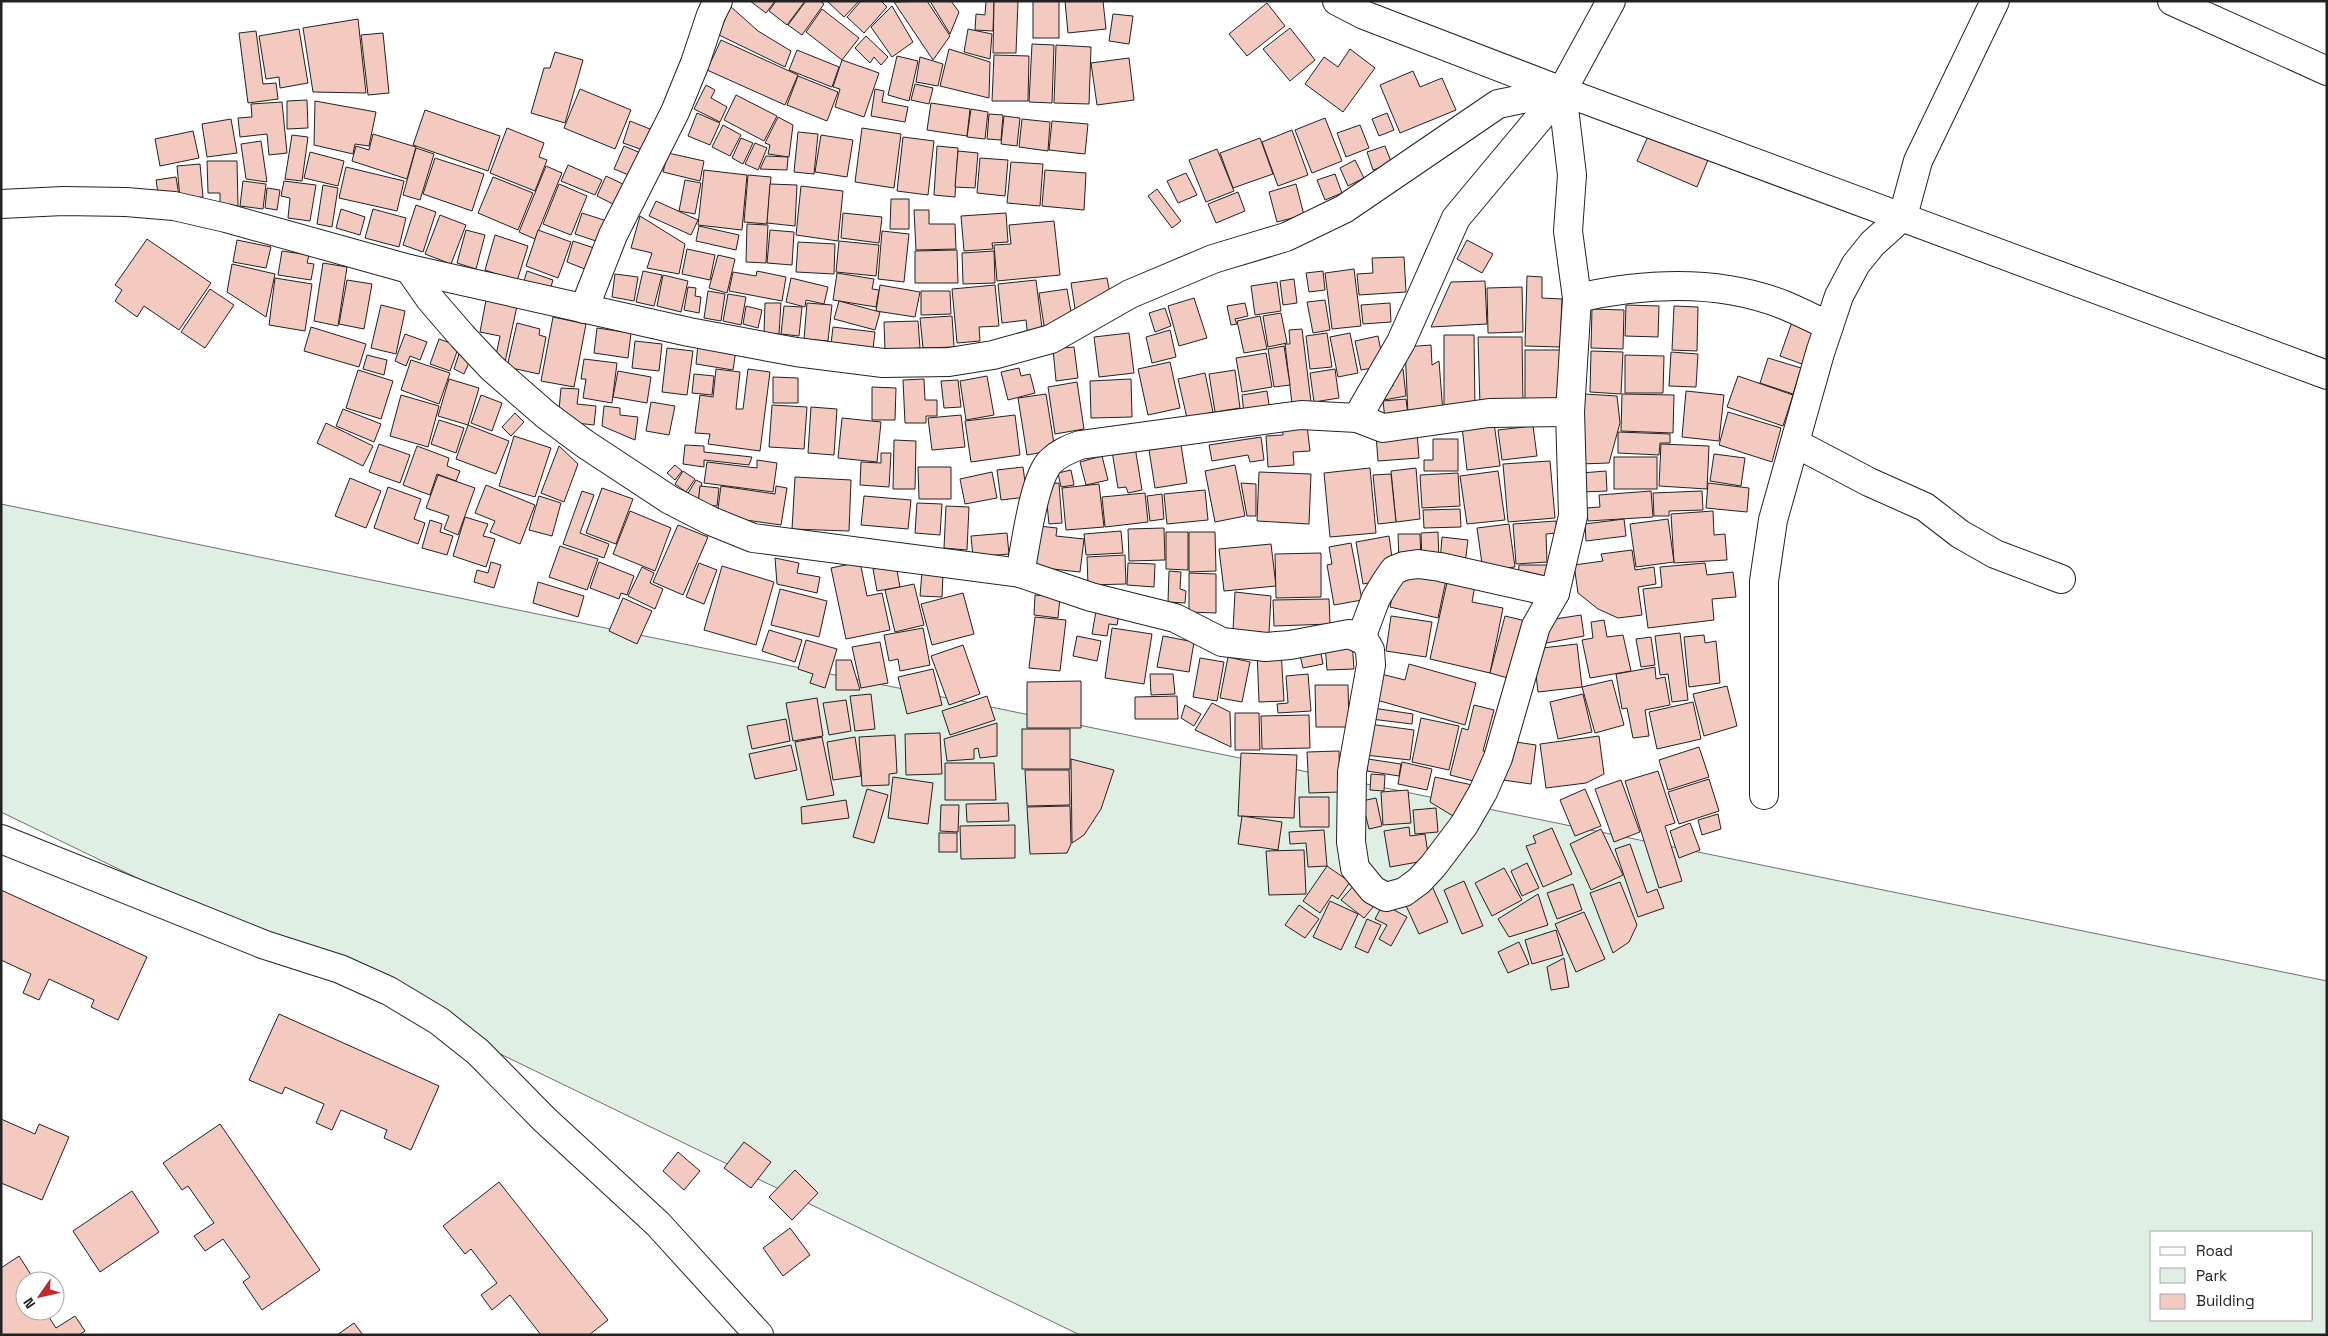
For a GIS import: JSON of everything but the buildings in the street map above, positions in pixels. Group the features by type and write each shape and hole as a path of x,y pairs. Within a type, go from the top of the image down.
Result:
{"street":[{"path":"584,309 613,235 675,112 718,1"},
{"path":"1337,1 1364,15 1562,91 2327,375"},
{"path":"1357,418 1402,342 1456,218 1562,91 1610,1"},
{"path":"1764,795 1764,581 1773,520 1829,326 1839,296 1856,264 1872,244 1903,216 1918,161 1995,1"},
{"path":"2172,1 2327,71"},
{"path":"1,204 63,201 126,202 174,206 244,223 409,269 584,309 796,352 883,363 950,362 993,355 1051,339 1130,294 1213,259 1286,237 1344,209 1498,104 1562,91"},
{"path":"409,269 430,298 492,368 546,415 585,444 670,500 711,521 753,538 1020,573 1091,597 1175,618 1222,642 1266,647 1290,645 1349,634 1361,638 1370,650 1371,665 1352,772 1350,842 1356,868 1372,890 1386,897 1404,892 1419,881 1433,866 1464,825 1483,792 1498,758 1536,626 1555,593 1574,516 1570,412 1577,298 1568,232 1572,175 1562,91"},
{"path":"1577,298 1615,289 1674,286 1736,291 1784,305 1829,326"},
{"path":"1020,573 1040,478 1050,462 1062,451 1080,445 1302,415 1357,418 1383,428 1489,414 1570,412"},
{"path":"1795,443 1869,482 1925,507 1960,534 1995,554 2061,579"},
{"path":"1361,638 1376,598 1394,570 1404,566 1418,564 1440,567 1555,593"},
{"path":"1,839 265,945 340,969 388,991 439,1021 478,1052 545,1120 658,1224 759,1335"}],"green space":[{"path":"1,504 2327,981 2327,1335 1080,1335 1,812"}]}
